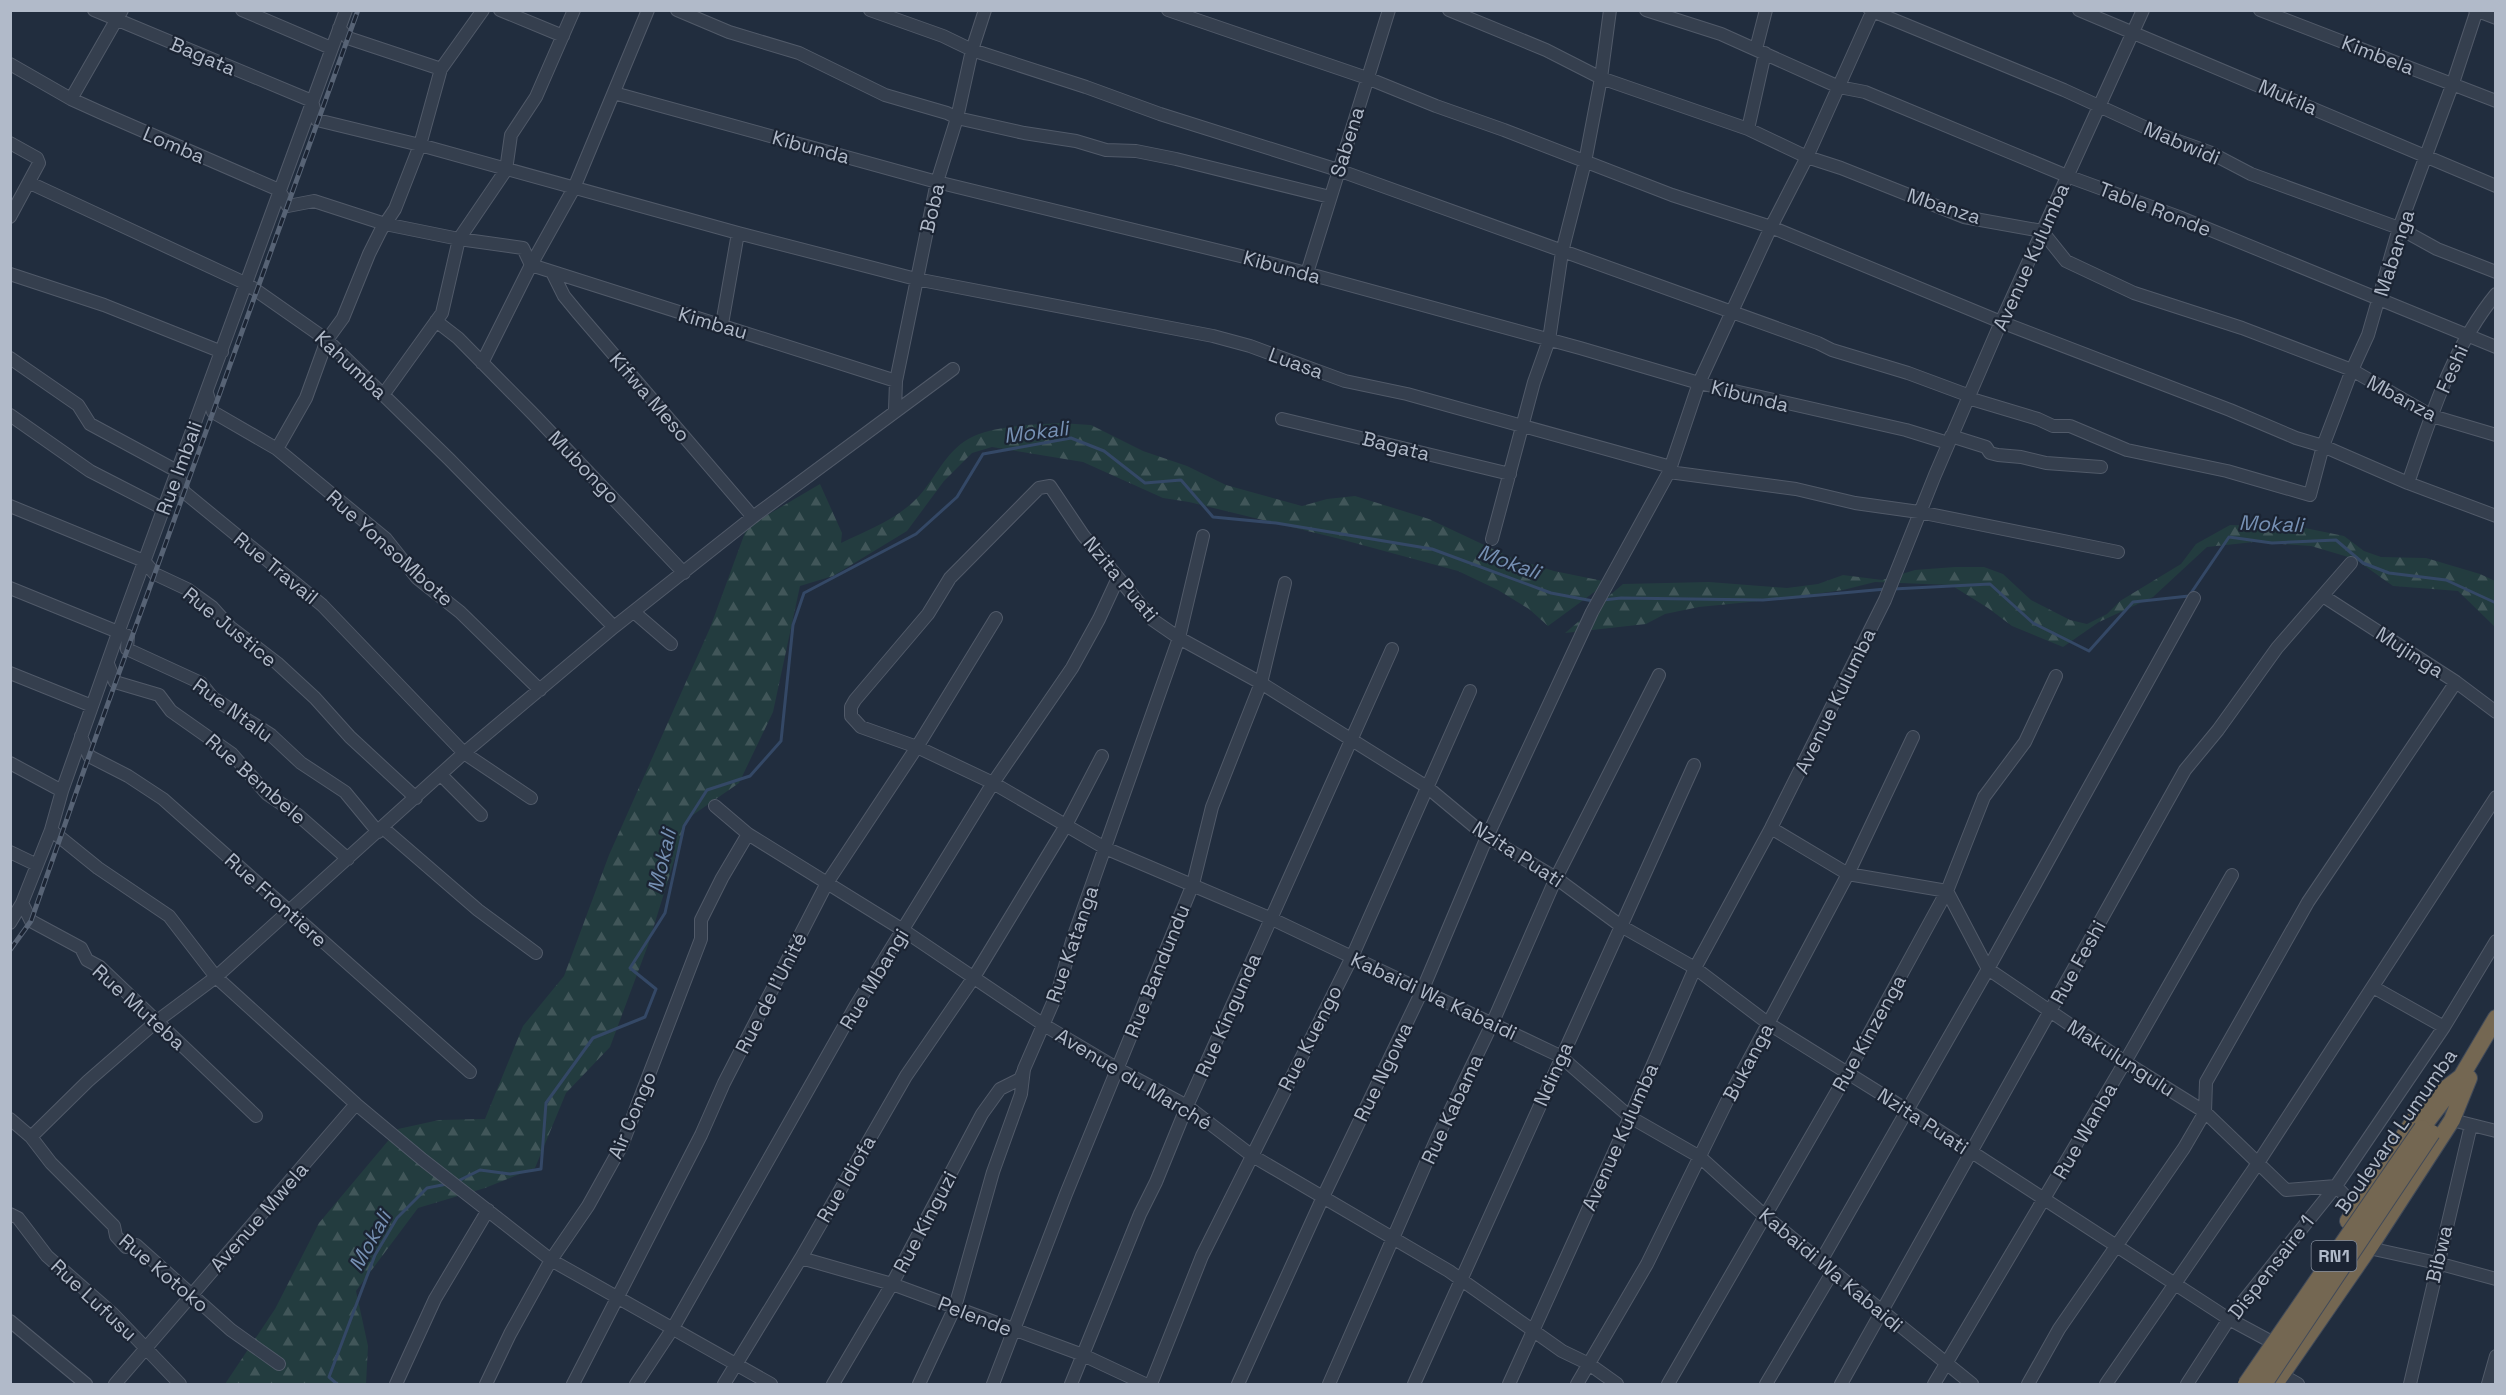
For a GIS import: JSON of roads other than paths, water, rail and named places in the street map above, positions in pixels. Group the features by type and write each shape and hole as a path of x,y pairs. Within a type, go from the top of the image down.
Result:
{"highway":[{"name":"Boulevard Lumumba","path":"2465,1078 2496,1018"},
{"name":"Boulevard Lumumba","path":"2246,1384 2465,1078 2496,1041"},
{"path":"2278,1380 2369,1248 2452,1120 2465,1078"},
{"path":"2238,1384 2424,1106 2465,1078"},
{"name":"Boulevard Lumumba","path":"2264,1384 2427,1131"}],"street":[{"name":"Bagata","path":"94,10 120,15 312,101"},
{"path":"242,10 332,48"},
{"name":"Rue Imbali","path":"10,923 22,903 51,830 62,791 118,633 346,10"},
{"path":"277,449 306,398 327,340 343,318 369,254 395,209 420,145 441,69 483,10"},
{"path":"500,10 563,36"},
{"path":"383,395 442,314 459,239 506,170 511,135 536,97 574,10"},
{"path":"482,363 531,265 574,188 648,10"},
{"path":"677,10 729,32 800,53 885,94 957,118 1024,134 1076,141 1106,150 1136,151 1166,157 1330,197"},
{"path":"870,10 943,36 972,50 1160,114 1338,170 1833,350 1908,373 1969,397"},
{"name":"Boba","path":"895,410 896,381 937,182 957,118 972,50 985,10"},
{"path":"1168,10 1367,78 1672,195 1771,227 2001,322 2230,410 2296,438 2323,446 2408,483 2496,516"},
{"name":"Sabena","path":"1307,273 1389,10"},
{"name":"Mbanza","path":"1449,10 1546,50 1601,78 1748,129 1807,157 1841,168 1964,217 2042,231 2066,261 2134,293 2242,328 2352,370 2432,416 2496,435"},
{"path":"1492,539 1534,382 1549,340 1562,252 1585,162 1601,78 1610,10"},
{"name":"Table Ronde","path":"1646,10 1721,34 1839,87 1865,92 2067,176 2179,217 2496,347"},
{"path":"1748,129 1766,10"},
{"name":"Mukila","path":"2079,10 2496,186"},
{"name":"Avenue Kulumba","path":"1509,1384 1630,1118 1695,968 1772,828 1885,600 1919,512 2001,322 2143,10"},
{"name":"Kimbela","path":"2260,10 2496,101"},
{"name":"Rue Ngowa","path":"1238,1384 1323,1197 1422,991 1487,837 1592,612 1670,470 1699,383 1771,227 1807,157 1872,11"},
{"name":"Mabwidi","path":"1872,11 2164,136 2209,152 2251,174 2399,228 2437,249 2496,272"},
{"path":"2476,11 2496,18"},
{"name":"Mabanga","path":"1969,397 2053,426 2070,426 2127,450 2227,471 2310,495 2323,446 2368,335 2399,228 2453,83 2476,11"},
{"path":"70,99 120,15"},
{"path":"339,28 348,38 441,69"},
{"name":"Lomba","path":"10,64 70,99 279,190 288,206 314,201 385,224"},
{"name":"Kibunda","path":"614,93 937,182 1112,223 1307,273 1699,383 1986,447 1990,453 1998,455 2021,457 2046,463 2101,467"},
{"name":"Luasa","path":"312,101 317,120 420,145 738,233 916,279 1213,336 1250,346 1346,381 1407,394 1670,470 1796,489 1854,503 1919,512 2118,552"},
{"path":"10,143 39,160 30,183 10,217"},
{"name":"Kahumba","path":"30,183 247,284 327,340 449,459 614,627"},
{"path":"385,224 459,239 523,248 531,265"},
{"path":"722,324 738,233"},
{"name":"Kimbau","path":"531,265 896,381"},
{"path":"10,274 104,305 222,352"},
{"name":"Kifwa Meso","path":"554,274 564,296 571,305 753,517"},
{"name":"Feshi","path":"2408,483 2449,371 2467,336 2496,294"},
{"name":"Mubongo","path":"436,321 458,338 684,573"},
{"path":"10,358 78,405 90,424 177,471"},
{"path":"31,1137 88,1081 157,1021 216,977 464,753 614,627 635,613 753,517 953,369"},
{"name":"Rue YonsoMbote","path":"207,393 213,412 277,449 386,539 417,578 460,612 540,690"},
{"path":"10,415 90,471 164,509"},
{"name":"Bagata","path":"1282,419 1510,474"},
{"name":"Rue Travail","path":"177,471 184,492 322,605 464,753 531,798"},
{"name":"Nzita Puati","path":"855,700 928,614 950,578 1039,488 1050,486 1083,535 1153,620 1179,638 1261,683 1427,788 1487,837 1556,878 1621,926 1695,968 1769,1024 1907,1110 2173,1284 2268,1340"},
{"name":"Rue Justice","path":"10,506 144,561 155,574 187,589 212,608 230,627 277,663 315,698 350,737 416,798"},
{"name":"Rue Katanga","path":"919,1384 955,1307 993,1172 1022,1094 1024,1069 1044,1025 1179,638 1203,536"},
{"name":"Rue Feshi","path":"1841,1384 2185,770 2218,730 2277,648 2351,563"},
{"name":"Rue Mbangi","path":"636,1384 673,1328 855,1007 993,783 1072,668 1119,578"},
{"name":"Rue Bandundu","path":"993,1384 1012,1330 1193,884 1212,807 1261,683 1285,583"},
{"name":"Rue Ntalu","path":"10,588 128,636 128,649 201,683 219,703 270,735 301,763 345,792 380,830"},
{"name":"Mujinga","path":"2323,596 2456,682 2496,712"},
{"path":"1821,1261 1988,969 2194,598"},
{"path":"635,613 670,644"},
{"name":"Rue de l'Unité","path":"573,1384 827,883 917,747 996,618"},
{"name":"Rue Kingunda","path":"1071,1384 1186,1106 1392,649"},
{"name":"Rue Bembele","path":"108,664 116,682 159,695 171,711 232,754 267,794 298,815 348,859"},
{"path":"10,673 92,706"},
{"name":"Rue Kabama","path":"1329,1384 1437,1138 1492,1024 1556,878 1659,675"},
{"name":"Rue Kinzenga","path":"1668,1384 1848,1074 1947,891 1984,797 2025,742 2056,676"},
{"path":"2028,1384 2059,1329 2115,1245 2163,1181 2205,1112 2206,1082 2302,911 2456,682"},
{"name":"Rue Kuengo","path":"1151,1384 1202,1256 1352,957 1470,691"},
{"name":"Kabaidi Wa Kabaidi","path":"855,700 851,707 851,716 861,728 917,747 993,783 1105,848 1272,919 1560,1056 1630,1118 1700,1157 1765,1216 1945,1365 1972,1384"},
{"name":"Rue Frontiere","path":"81,736 89,756 128,776 163,799 470,1072"},
{"name":"Bukanga","path":"1577,1384 1647,1264 1729,1097 1848,874 1913,737"},
{"name":"Rue Idiofa","path":"724,1384 801,1258 906,1076 974,977 1065,826 1102,756"},
{"path":"10,763 62,791"},
{"name":"Ndinga","path":"1414,1384 1560,1056 1694,765"},
{"path":"441,775 481,815"},
{"path":"2106,1384 2258,1163 2496,797"},
{"name":"Avenue du Marché","path":"715,806 748,834 903,930 1044,1025 1186,1106 1251,1155 1449,1271 1460,1281 1562,1351 1588,1364 1617,1384"},
{"path":"1772,828 1848,874 1947,891"},
{"path":"51,830 98,868 169,916 216,977 356,1104 551,1260 771,1384"},
{"path":"380,830 478,910 536,953"},
{"name":"Air Congo","path":"486,1384 510,1334 551,1260 588,1206 622,1145 701,939 701,920 748,834"},
{"path":"10,852 37,864"},
{"name":"Rue Wanba","path":"1934,1384 2125,1062 2232,875"},
{"name":"Makulungulu","path":"1947,891 1988,969 2125,1062 2205,1112 2286,1190 2336,1186"},
{"name":"Rue Muteba","path":"22,903 31,921 81,948 87,960 100,967 256,1116"},
{"name":"Dispensaire 1","path":"2187,1384 2229,1319 2336,1186 2444,1027 2496,941"},
{"path":"2373,987 2444,1027"},
{"name":"Rue Kinguzi","path":"833,1384 892,1284 982,1114 1000,1089 1020,1080 1024,1069"},
{"name":"Avenue Mwela","path":"115,1384 356,1104"},
{"name":"Rue Kotoko","path":"10,1119 31,1137 51,1163 114,1226 117,1236 126,1247 136,1245 231,1330 279,1364"},
{"path":"2452,1120 2496,1131"},
{"name":"Bibwa","path":"2410,1384 2471,1125"},
{"path":"2336,1186 2356,1209"},
{"path":"396,1384 435,1299 489,1210"},
{"name":"Rue Lufusu","path":"10,1214 18,1218 47,1256 84,1286 180,1384"},
{"path":"2369,1248 2496,1279"},
{"name":"Pelende","path":"801,1258 892,1284 955,1307 1083,1355 1145,1384"},
{"path":"1766,1384 1833,1271"},
{"path":"10,1320 86,1384"},
{"path":"2268,1340 2278,1380 2298,1384"},
{"path":"2488,1384 2496,1356"}],"waterway":[{"name":"Mokali","path":"456,1182 480,1170 510,1174 541,1169 546,1103 593,1038 645,1017 656,989 630,968 665,913 684,826 707,790 750,776 781,741 793,625 804,593 916,534 957,497 983,454 1071,438 1104,451 1145,483 1181,480 1213,517 1276,523 1432,549 1551,593 1593,601"},
{"name":"Mokali","path":"1893,589 1990,584 2033,623 2089,651 2133,602 2189,596 2229,537 2272,543 2336,540 2363,563 2389,573 2446,580 2496,603"},
{"name":"Mokali","path":"1603,600 1621,598 1763,600 1886,589"},
{"name":"Mokali","path":"337,1384 329,1377 375,1255 397,1218 427,1188 447,1184"}],"railway":[{"path":"10,950 31,921 358,10"}]}
